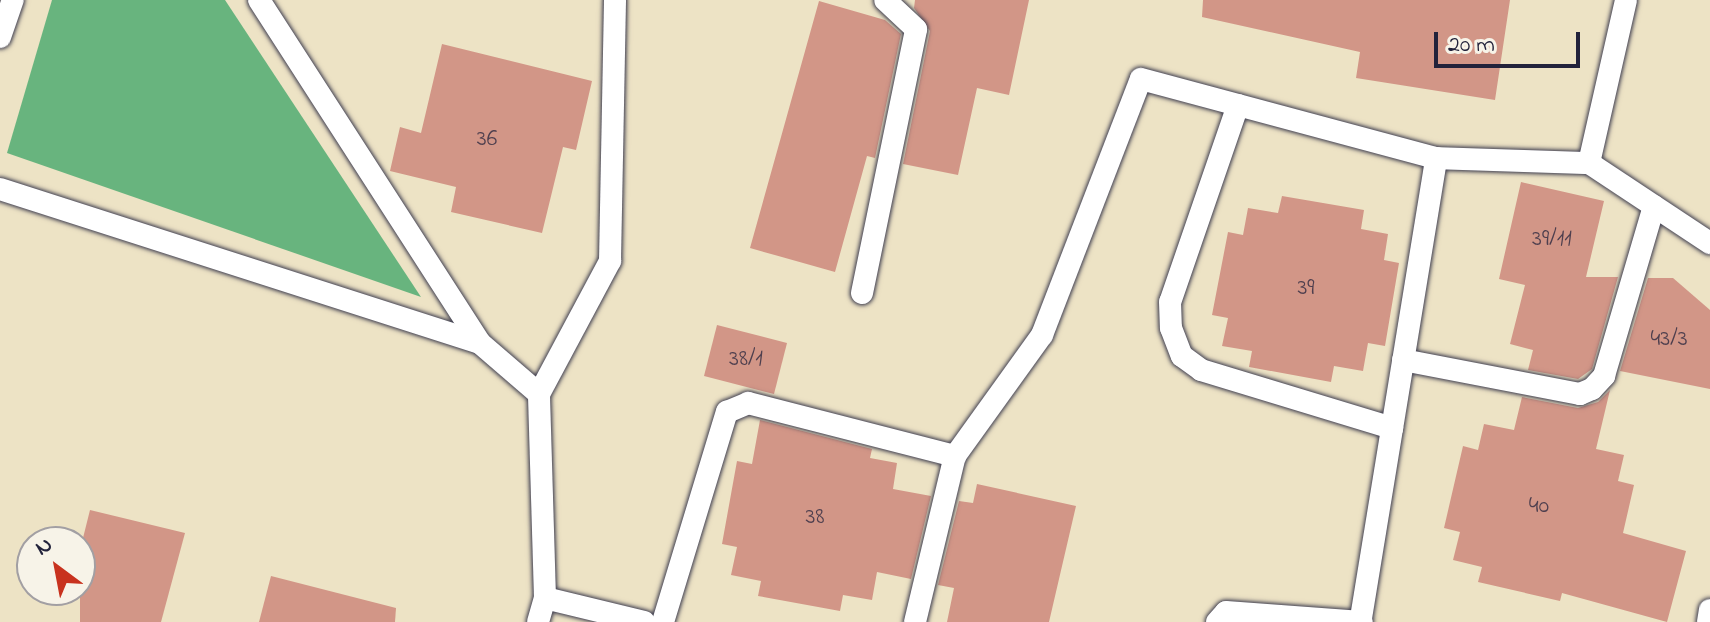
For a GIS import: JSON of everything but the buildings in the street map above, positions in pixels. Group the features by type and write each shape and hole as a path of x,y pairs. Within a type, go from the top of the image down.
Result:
{"lane":[{"path":"0,37 13,0"},
{"path":"259,0 480,343 539,394"},
{"path":"538,622 545,598 539,394 610,261 615,0"},
{"path":"862,293 916,29 885,0"},
{"path":"1589,163 1626,0"},
{"path":"915,622 955,456 1042,335 1141,79 1436,158 1589,163 1710,243"},
{"path":"1238,105 1170,302 1171,328 1182,356 1201,370 1392,428"},
{"path":"1217,622 1226,612 1362,620 1436,158"},
{"path":"0,189 480,343"},
{"path":"1403,360 1580,394 1592,389 1604,376 1654,206"},
{"path":"663,622 727,412 748,403 955,456"},
{"path":"545,598 644,622"},
{"path":"1708,622 1710,610"}],"green space":[{"path":"52,0 225,0 421,297 7,153"}]}
